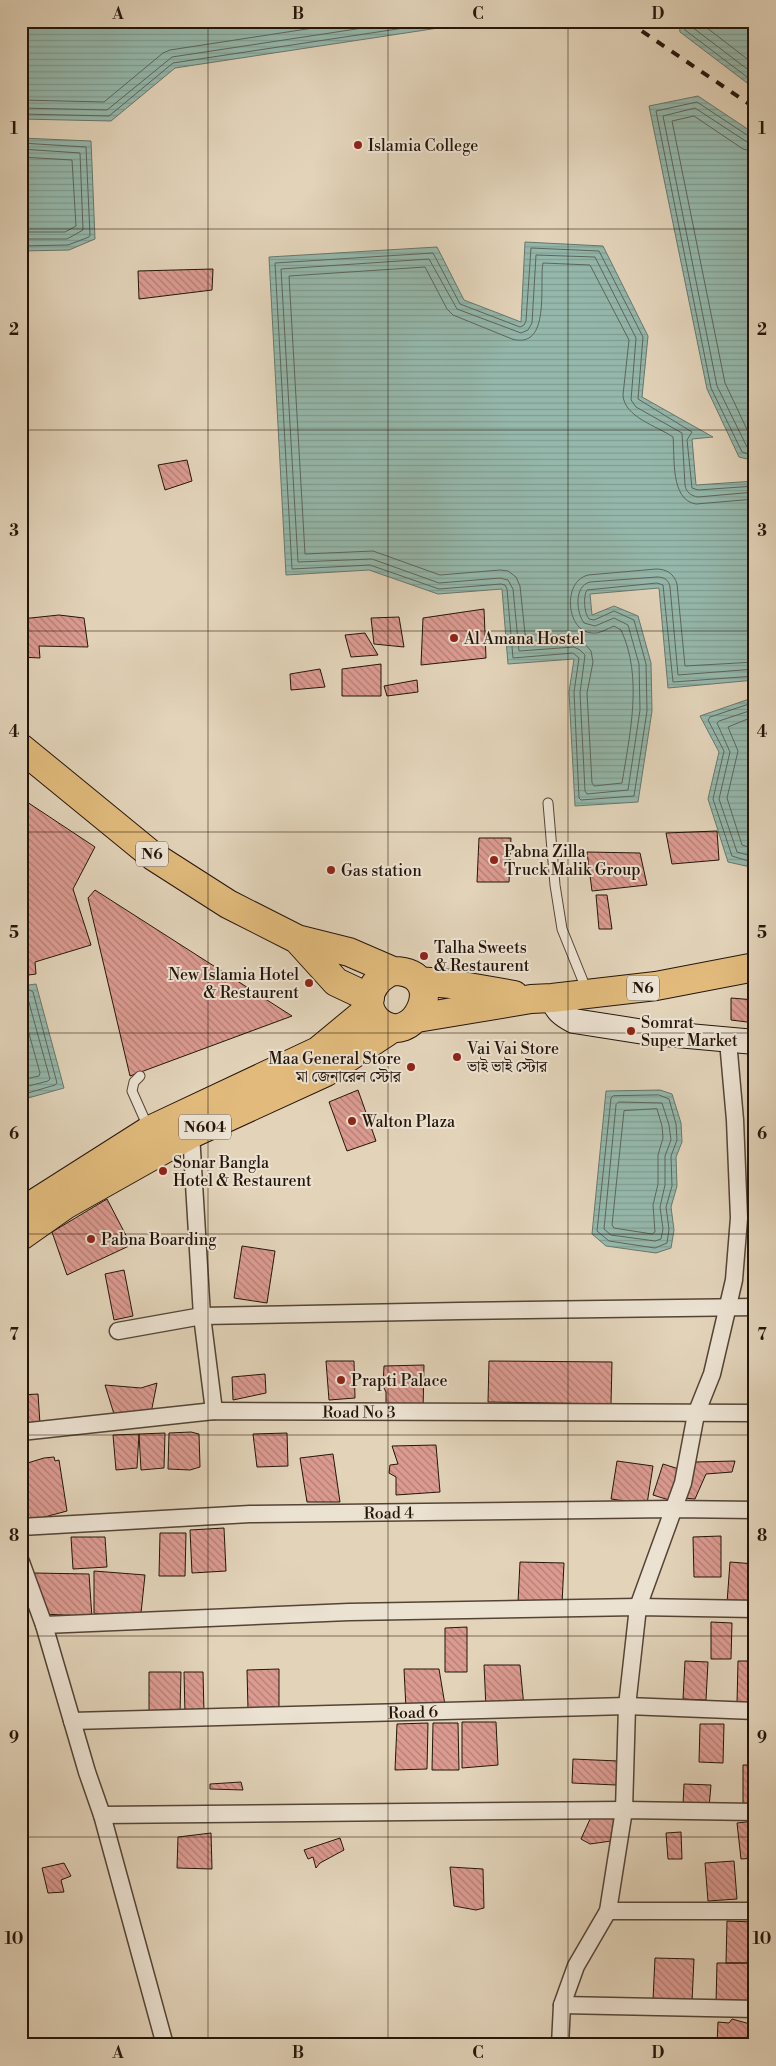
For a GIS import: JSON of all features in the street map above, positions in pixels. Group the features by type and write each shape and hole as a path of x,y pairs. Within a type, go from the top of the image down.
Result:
{"highway":[{"name":"N6","path":"21,748 153,856 228,904 297,939"},
{"path":"297,939 349,952 393,971 411,974 419,980 541,999"},
{"path":"297,939 336,982 370,1003 373,1015 381,1023 405,1023 424,1006 423,991 419,980"},
{"name":"N6","path":"405,1023 541,999 656,986 755,967"},
{"name":"N604","path":"21,1236 66,1205 322,1062 370,1003 369,994 376,981 393,971"},
{"name":"N604","path":"21,1212 150,1130 322,1062 405,1023"}],"street":[{"path":"541,999 563,1016 574,1021 644,1032 755,1042"},
{"path":"560,2045 562,2005 576,1966 608,1911 624,1810 627,1706 638,1608 672,1509 683,1483 696,1414 712,1374 734,1280 739,1218 735,1120 728,1041"},
{"path":"191,1134 202,1316 214,1411"},
{"path":"118,1331 202,1316 755,1307"},
{"name":"Road No 3","path":"21,1432 214,1411 755,1413"},
{"name":"Road 4","path":"21,1527 250,1514 672,1509 755,1510"},
{"path":"21,1562 44,1625 102,1815 165,2045"},
{"path":"44,1625 349,1612 638,1608 755,1609"},
{"name":"Road 6","path":"72,1721 627,1706 755,1711"},
{"path":"102,1815 624,1810 755,1812"},
{"path":"608,1911 755,1911"},
{"path":"562,2005 755,2009"}],"lane":[{"path":"548,803 555,885 562,930 588,993"},
{"path":"140,1076 134,1082 132,1091 150,1130"}],"water":[{"path":"21,21 444,21 445,27 175,68 111,121 21,119"},
{"path":"484,21 578,21 578,26 503,28"},
{"path":"679,21 755,21 755,89 680,32"},
{"path":"698,96 755,134 755,461 739,457 707,389 649,106"},
{"path":"21,138 91,141 95,239 69,250 21,251"},
{"path":"525,242 603,246 648,336 642,397 713,437 692,439 696,485 755,481 755,680 668,688 659,588 590,594 592,615 614,606 638,616 651,663 652,711 638,802 575,806 569,692 574,659 508,664 502,589 438,594 369,570 286,575 269,257 437,247 464,300 521,322"},
{"path":"755,697 755,868 728,862 708,799 719,752 700,716"},
{"path":"36,984 64,1088 21,1100 21,986"},
{"path":"660,1090 672,1094 681,1123 682,1142 676,1157 677,1186 671,1207 674,1230 671,1248 656,1253 606,1246 592,1234 606,1091"}],"building":[{"path":"213,269 212,290 139,299 138,271"},
{"path":"187,460 192,481 165,490 158,465"},
{"name":"Al Amana Hostel","path":"484,609 486,658 421,665 423,618"},
{"path":"59,615 84,618 88,647 39,646 40,658 21,657 21,619"},
{"path":"399,617 404,647 374,644 371,618"},
{"path":"365,633 378,655 351,657 345,635"},
{"path":"381,664 381,696 342,696 342,669"},
{"path":"320,669 325,687 291,690 290,674"},
{"path":"417,680 418,692 387,696 384,686"},
{"path":"21,798 95,847 73,889 91,945 35,962 36,974 21,976"},
{"path":"717,831 719,860 672,864 666,833"},
{"name":"Pabna Zilla Truck Malik Group","path":"479,838 511,838 509,882 477,882"},
{"path":"587,852 640,853 647,885 592,891"},
{"path":"95,890 292,1016 130,1076 88,898"},
{"path":"596,895 607,895 612,929 599,929"},
{"path":"731,998 755,1000 755,1023 731,1020"},
{"name":"Walton Plaza","path":"358,1090 376,1141 347,1151 329,1102"},
{"name":"Pabna Boarding","path":"107,1199 131,1245 67,1275 52,1232"},
{"path":"242,1246 275,1251 267,1303 234,1298"},
{"path":"124,1270 133,1316 114,1320 105,1274"},
{"path":"21,1359 27,1383 21,1385"},
{"name":"Prapti Palace","path":"326,1361 354,1361 355,1398 329,1400"},
{"path":"489,1361 612,1362 611,1404 488,1402"},
{"path":"424,1365 423,1411 386,1408 386,1392 383,1386 384,1366"},
{"path":"265,1374 266,1393 233,1400 232,1377"},
{"path":"157,1383 151,1413 114,1414 105,1385 141,1388"},
{"path":"38,1394 40,1424 21,1426 21,1395"},
{"path":"191,1432 199,1434 200,1467 190,1470 168,1469 169,1433"},
{"path":"165,1433 164,1468 141,1470 139,1434"},
{"path":"287,1433 288,1466 257,1467 253,1434"},
{"path":"139,1434 137,1468 116,1470 113,1435"},
{"path":"436,1445 440,1492 396,1495 396,1477 389,1473 390,1465 398,1464 392,1446"},
{"path":"333,1454 340,1502 307,1502 300,1458"},
{"path":"54,1457 55,1461 59,1460 67,1511 22,1523 21,1465"},
{"path":"617,1461 653,1466 647,1504 611,1499"},
{"path":"735,1461 732,1472 706,1474 695,1499 683,1498 695,1462"},
{"path":"663,1464 679,1469 669,1500 653,1495"},
{"path":"224,1528 226,1571 192,1573 190,1530"},
{"path":"160,1533 186,1533 185,1576 159,1576"},
{"path":"721,1536 721,1577 694,1577 693,1537"},
{"path":"71,1537 105,1537 107,1567 73,1569"},
{"path":"520,1562 564,1563 562,1604 518,1602"},
{"path":"730,1562 755,1564 751,1605 727,1603"},
{"path":"94,1571 145,1575 141,1613 119,1619 94,1613"},
{"path":"34,1573 89,1574 92,1618 42,1614"},
{"path":"21,1618 26,1634 21,1638"},
{"path":"711,1622 732,1623 731,1659 711,1659"},
{"path":"467,1627 467,1672 445,1672 445,1628"},
{"path":"685,1661 708,1662 706,1700 683,1699"},
{"path":"738,1661 755,1661 755,1704 737,1703"},
{"path":"484,1665 520,1665 524,1707 486,1708"},
{"path":"279,1669 279,1710 248,1709 247,1670"},
{"path":"404,1669 439,1669 446,1711 406,1709"},
{"path":"149,1672 181,1672 180,1714 149,1714"},
{"path":"184,1672 203,1672 204,1713 185,1714"},
{"path":"462,1722 496,1722 498,1765 462,1768"},
{"path":"428,1723 427,1769 395,1770 397,1724"},
{"path":"433,1723 458,1723 459,1770 432,1770"},
{"path":"700,1724 724,1724 723,1763 699,1762"},
{"path":"573,1759 618,1761 616,1785 572,1783"},
{"path":"743,1765 755,1765 755,1807 743,1807"},
{"path":"241,1782 243,1790 210,1789 210,1784"},
{"path":"684,1784 711,1785 709,1807 683,1805"},
{"path":"591,1817 614,1818 611,1841 590,1844 581,1839"},
{"path":"755,1821 755,1858 741,1859 737,1823"},
{"path":"681,1832 682,1859 668,1859 666,1833"},
{"path":"211,1833 212,1869 177,1868 178,1837"},
{"path":"340,1838 344,1850 320,1863 316,1868 313,1857 308,1859 304,1850"},
{"path":"734,1861 737,1899 708,1901 705,1863"},
{"path":"64,1863 71,1876 61,1880 64,1892 48,1893 42,1868"},
{"path":"450,1867 483,1869 484,1908 476,1910 454,1906"},
{"path":"727,1921 754,1922 753,1963 726,1963"},
{"path":"655,1958 694,1959 692,2002 653,2000"},
{"path":"717,1963 755,1963 755,2003 716,2003"},
{"path":"732,2019 750,2024 749,2045 717,2045 718,2022 729,2023"}],"railway":[{"path":"627,21 755,108"}],"place":[{"name":"Islamia College","path":"358,145"},
{"name":"Al Amana Hostel","path":"454,638"},
{"name":"Pabna Zilla Truck Malik Group","path":"494,860"},
{"name":"Gas station","path":"331,870"},
{"name":"Talha Sweets & Restaurent","path":"424,956"},
{"name":"New Islamia Hotel & Restaurent","path":"309,983"},
{"name":"Somrat Super Market","path":"631,1031"},
{"name":"Vai Vai Store ভাই ভাই স্টোর","path":"457,1057"},
{"name":"Maa General Store মা জেনারেল স্টোর","path":"411,1067"},
{"name":"Walton Plaza","path":"352,1121"},
{"name":"Sonar Bangla Hotel & Restaurent","path":"163,1171"},
{"name":"Pabna Boarding","path":"91,1239"},
{"name":"Prapti Palace","path":"341,1380"}]}
